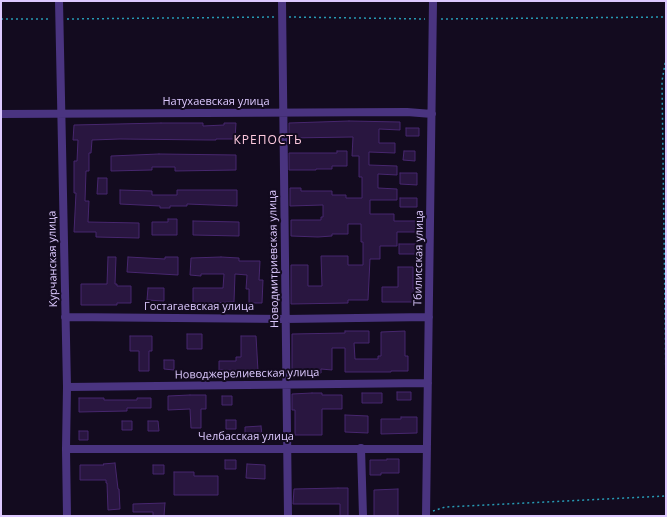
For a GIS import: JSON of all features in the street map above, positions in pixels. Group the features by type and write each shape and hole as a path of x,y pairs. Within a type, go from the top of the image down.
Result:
{"street":[{"name":"Курчанская улица","path":"59,1 67,387 67,516"},
{"name":"Новодмитриевская улица","path":"282,1 288,516"},
{"name":"Тбилисская улица","path":"426,515 433,1"},
{"name":"Натухаевская улица","path":"1,114 407,112 432,114"},
{"name":"Гостагаевская улица","path":"65,317 286,319 429,317"},
{"name":"Новоджерелиевская улица","path":"67,387 428,383"},
{"path":"361,448 363,516"},
{"name":"Челбасская улица","path":"66,449 427,449"}],"path":[{"path":"1,19 282,17 433,19 666,17"},
{"path":"666,58 662,81 666,388"},
{"path":"426,515 445,507 666,496"}],"building":[{"path":"349,121 400,122 400,130 379,129 379,143 395,143 395,153 369,152 369,165 397,166 397,175 378,174 378,188 397,189 397,200 370,200 370,214 394,214 394,221 419,221 419,232 397,232 397,246 380,246 380,259 370,259 368,300 348,300 348,303 291,304 291,265 308,265 308,286 322,286 321,256 348,256 348,265 363,265 361,224 348,224 348,234 332,234 332,236 318,237 291,236 291,220 321,220 321,217 323,217 323,205 290,206 290,188 301,188 301,191 332,191 332,195 346,195 346,198 362,198 362,177 359,177 359,156 352,156 353,137 289,138 289,123"},
{"path":"203,123 203,126 236,123 235,139 92,140 91,153 89,153 89,171 86,171 85,201 89,201 88,222 139,223 139,238 96,237 96,232 74,232 76,193 74,193 74,161 77,161 78,140 73,140 74,125"},
{"path":"406,128 419,128 419,136 406,136"},
{"path":"337,151 347,151 347,166 332,166 332,169 289,170 289,153 337,153"},
{"path":"404,151 415,151 415,161 403,160"},
{"path":"159,154 236,155 236,170 175,171 175,167 152,167 152,170 111,171 111,156"},
{"path":"400,173 417,173 417,185 400,184"},
{"path":"98,178 107,178 107,194 97,194"},
{"path":"120,190 152,191 152,195 177,195 177,190 237,190 237,206 187,204 187,206 170,206 170,208 160,208 160,206 120,204"},
{"path":"400,198 417,198 417,207 400,207"},
{"path":"168,219 177,219 177,235 152,235 152,222 168,222"},
{"path":"193,221 239,222 239,236 193,235"},
{"path":"399,244 418,244 418,254 399,254"},
{"path":"108,257 116,257 115,284 117,284 117,286 131,286 131,303 117,303 117,305 81,305 81,284 107,284"},
{"path":"128,257 165,259 165,257 178,257 178,275 127,272"},
{"path":"191,258 239,258 239,261 260,261 259,280 263,280 262,303 249,303 249,289 246,289 247,275 235,274 234,302 193,305 193,288 223,288 224,274 201,274 201,276 190,275"},
{"path":"398,267 413,267 413,289 417,289 417,302 382,302 382,287 398,287"},
{"path":"148,288 164,288 164,301 147,300"},
{"path":"345,331 369,331 369,343 354,343 355,359 378,359 378,356 381,356 381,332 405,331 405,356 408,356 408,371 345,372 345,348 332,348 332,370 321,369 321,373 292,374 292,334 345,333"},
{"path":"187,334 202,334 202,349 187,349"},
{"path":"130,336 152,336 152,351 149,351 149,371 139,371 139,351 130,351"},
{"path":"241,336 256,336 258,371 219,370 219,361 236,361 236,357 241,357"},
{"path":"164,360 174,360 174,370 164,369"},
{"path":"397,392 411,392 411,400 397,400"},
{"path":"322,393 322,395 342,395 342,409 322,409 322,435 295,435 295,410 292,410 292,394"},
{"path":"362,393 382,393 382,403 362,403"},
{"path":"206,395 206,409 201,409 201,428 191,428 190,409 168,410 168,396"},
{"path":"222,396 232,396 232,405 222,405"},
{"path":"79,398 137,400 137,398 151,398 151,408 127,408 127,411 79,412"},
{"path":"345,415 368,416 368,433 345,432"},
{"path":"401,417 417,417 417,433 381,434 381,419 401,419"},
{"path":"226,420 236,420 236,429 226,429"},
{"path":"122,421 132,421 132,430 122,430"},
{"path":"148,421 158,421 159,431 148,431"},
{"path":"261,426 262,436 245,437 245,427"},
{"path":"79,431 88,431 88,440 79,440"},
{"path":"399,459 399,473 381,473 381,475 370,475 370,460"},
{"path":"225,460 236,460 236,469 225,469"},
{"path":"115,463 120,509 108,510 106,480 80,480 80,465 104,465 103,464"},
{"path":"247,464 265,465 265,479 246,478"},
{"path":"153,465 164,465 164,474 153,474"},
{"path":"174,472 194,472 194,476 218,476 218,495 174,495"},
{"path":"348,488 348,516 340,516 340,504 293,504 294,489"},
{"path":"398,489 398,516 374,516 374,490"},
{"path":"165,503 164,516 153,516 153,512 133,512 133,504"}],"district":[{"name":"КРЕПОСТЬ","path":"268,141"}]}
